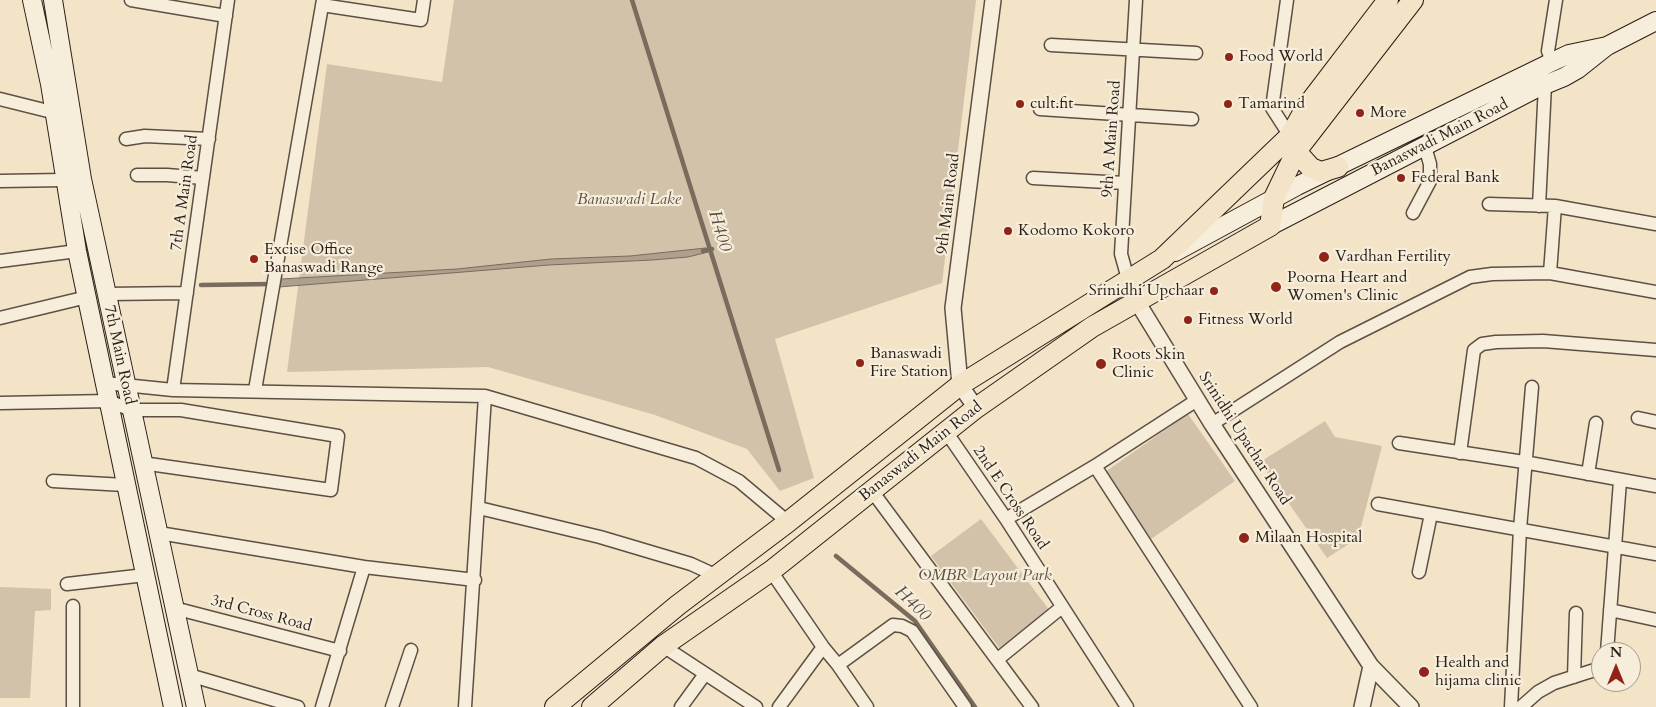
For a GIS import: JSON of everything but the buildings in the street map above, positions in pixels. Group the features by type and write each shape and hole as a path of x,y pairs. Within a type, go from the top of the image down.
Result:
{"main road":[{"name":"7th Main Road","path":"32,0 54,114 77,251 173,707"},
{"name":"7th Main Road","path":"53,0 82,179 142,463 160,533 196,707"},
{"name":"Banaswadi Main Road","path":"1270,226 1274,198 1307,106 1388,0"},
{"name":"Banaswadi Main Road","path":"1162,259 1294,143 1413,0"},
{"name":"Banaswadi Main Road","path":"592,707 663,646 771,571 947,433 976,408 1092,327 1136,300 1270,226 1578,69 1607,46 1656,22"},
{"name":"Banaswadi Main Road","path":"555,707 715,575 788,522 960,385 1128,279 1274,198 1568,54 1607,46"},
{"path":"1294,143 1311,168 1321,172 1338,166"}],"street":[{"path":"131,0 226,16"},
{"name":"7th A Main Road","path":"173,390 228,0"},
{"path":"255,390 322,2 421,20 424,0"},
{"name":"9th Main Road","path":"960,385 954,308 993,0"},
{"name":"9th A Main Road","path":"1128,279 1121,254 1136,0"},
{"path":"1288,0 1272,108 1294,143"},
{"path":"1552,62 1548,51 1556,0"},
{"path":"1051,45 1196,53"},
{"path":"1540,206 1545,85"},
{"path":"0,98 54,114 72,115"},
{"path":"1040,110 1192,119"},
{"path":"126,139 145,136 209,139"},
{"path":"1413,213 1430,181 1430,164 1425,147"},
{"path":"137,175 203,178"},
{"path":"1033,178 1125,183"},
{"path":"0,181 64,180"},
{"path":"1489,204 1555,206 1656,224"},
{"path":"1550,273 1555,206"},
{"path":"0,261 77,251"},
{"path":"1212,424 1340,342 1470,277 1492,274 1550,273 1656,292"},
{"name":"Srinidhi Upachar Road","path":"1128,279 1136,300 1212,424 1371,666 1410,707"},
{"path":"107,294 187,293"},
{"path":"0,318 87,297"},
{"path":"1460,453 1474,350 1482,344 1496,342 1544,342 1656,350"},
{"path":"105,383 126,387 173,390 255,390 485,396 696,458 739,480 788,522"},
{"path":"960,385 976,408"},
{"path":"1511,707 1524,462 1532,387"},
{"path":"465,707 475,580 485,396"},
{"path":"1006,519 1095,466 1197,400"},
{"path":"0,403 109,402 131,410 181,410 338,436 331,490 142,463"},
{"path":"1638,418 1656,422"},
{"path":"1588,474 1596,423"},
{"name":"2nd E Cross Road","path":"947,433 1006,519 1126,707"},
{"path":"1399,443 1524,462 1620,481 1656,486"},
{"path":"1095,466 1251,707"},
{"path":"53,481 126,485"},
{"path":"1608,642 1620,481"},
{"path":"872,491 1032,707"},
{"path":"1378,504 1520,528 1656,554"},
{"path":"479,508 623,544 691,564 715,575"},
{"path":"1419,572 1430,514"},
{"path":"160,533 364,566 475,580"},
{"path":"322,707 364,566"},
{"path":"771,571 822,647 838,665 867,707"},
{"path":"67,584 145,575"},
{"path":"73,606 73,707"},
{"path":"998,659 1062,607"},
{"name":"3rd Cross Road","path":"174,608 340,651"},
{"path":"1610,610 1656,620"},
{"path":"1574,677 1576,613"},
{"path":"838,665 893,625 902,626 912,631 965,707"},
{"path":"663,646 756,707"},
{"path":"779,707 822,647"},
{"path":"392,707 411,650"},
{"path":"1362,707 1371,666"},
{"path":"1521,707 1538,692 1554,683 1591,671"},
{"path":"189,674 298,707"},
{"path":"681,707 705,674"}],"green space":[{"name":"Banaswadi Lake","path":"454,0 976,0 942,283 775,339 814,478 780,491 747,449 655,415 488,367 287,372 327,64 442,82"},
{"path":"1188,414 1235,481 1151,539 1105,472"},
{"path":"1325,421 1335,437 1382,446 1358,538 1327,558 1260,462"},
{"name":"OMBR Layout Park","path":"981,519 1050,611 1000,649 931,556"},
{"path":"0,587 51,589 51,610 35,611 30,698 0,698"}],"shaded area":[{"path":"706,248 708,252 688,257 549,265 279,287 281,279 457,269 551,259 630,256"}],"waterway":[{"name":"H400","path":"632,0 779,470"},
{"name":"H400","path":"703,251 712,249"},
{"path":"201,285 272,284"},
{"name":"H400","path":"836,556 915,621 975,707"}],"place":[{"name":"Food World","path":"1229,57"},
{"name":"cult.fit","path":"1020,104"},
{"name":"Tamarind","path":"1228,104"},
{"name":"More","path":"1360,113"},
{"name":"Federal Bank","path":"1401,178"},
{"name":"Kodomo Kokoro","path":"1008,231"},
{"name":"Vardhan Fertility","path":"1324,257"},
{"name":"Excise Office Banaswadi Range","path":"254,259"},
{"name":"Poorna Heart and Women's Clinic","path":"1276,287"},
{"name":"Srinidhi Upchaar","path":"1214,291"},
{"name":"Fitness World","path":"1188,320"},
{"name":"Banaswadi Fire Station","path":"860,363"},
{"name":"Roots Skin Clinic","path":"1101,364"},
{"name":"Milaan Hospital","path":"1244,538"},
{"name":"Health and hijama clinic","path":"1424,672"}]}
